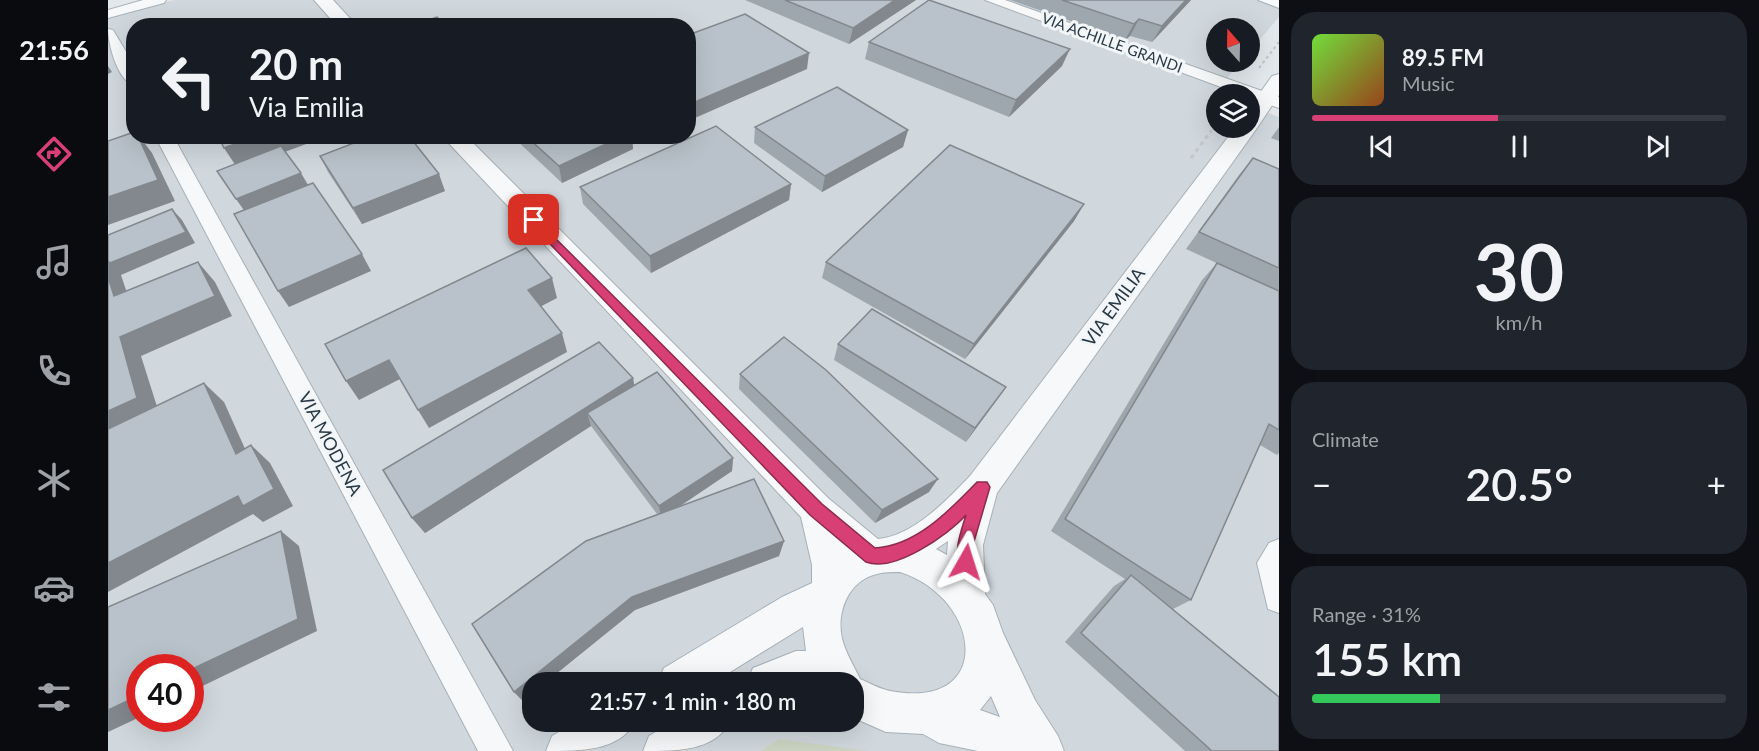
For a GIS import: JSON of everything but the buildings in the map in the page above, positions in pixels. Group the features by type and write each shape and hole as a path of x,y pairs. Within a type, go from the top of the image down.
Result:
{"street":[{"path":"108,14 159,0"},
{"path":"323,0 340,18"},
{"name":"VIA ACHILLE GRANDI","path":"992,0 1273,101"},
{"path":"1265,0 1279,4"},
{"path":"108,33 126,66"},
{"path":"1260,113 1273,101 1279,80"},
{"name":"VIA EMILIA","path":"883,556 949,522 982,487 1238,138"},
{"name":"VIA MODENA","path":"168,144 496,751"},
{"path":"461,144 816,509 883,556 924,562 944,574 967,597 978,614 987,642 1020,715 1043,751"},
{"name":"VIA EMILIA","path":"967,597 965,545 982,487"},
{"path":"816,509 830,565 828,591 821,618 822,639 838,672"},
{"path":"1279,553 1271,563 1279,598"},
{"path":"694,672 828,591 847,568 883,556"},
{"path":"864,700 887,719 914,725 939,722 954,716 968,706 979,691 987,665 987,642"},
{"path":"939,722 972,727 1000,736 1029,751"},
{"path":"567,751 598,732"},
{"path":"664,751 693,732"}],"shaded area":[{"path":"174,0 1279,0 1279,17 1260,39 1260,18 1206,18 1206,72 1232,72 1222,84 1206,84 1206,138 1260,138 1260,110 1279,117 1279,751 108,751 108,17"}],"green space":[{"path":"779,739 869,751 761,751"}],"route":[{"path":"534,220 816,509 872,556 893,555 949,522 982,487 965,545 966,562"}]}
